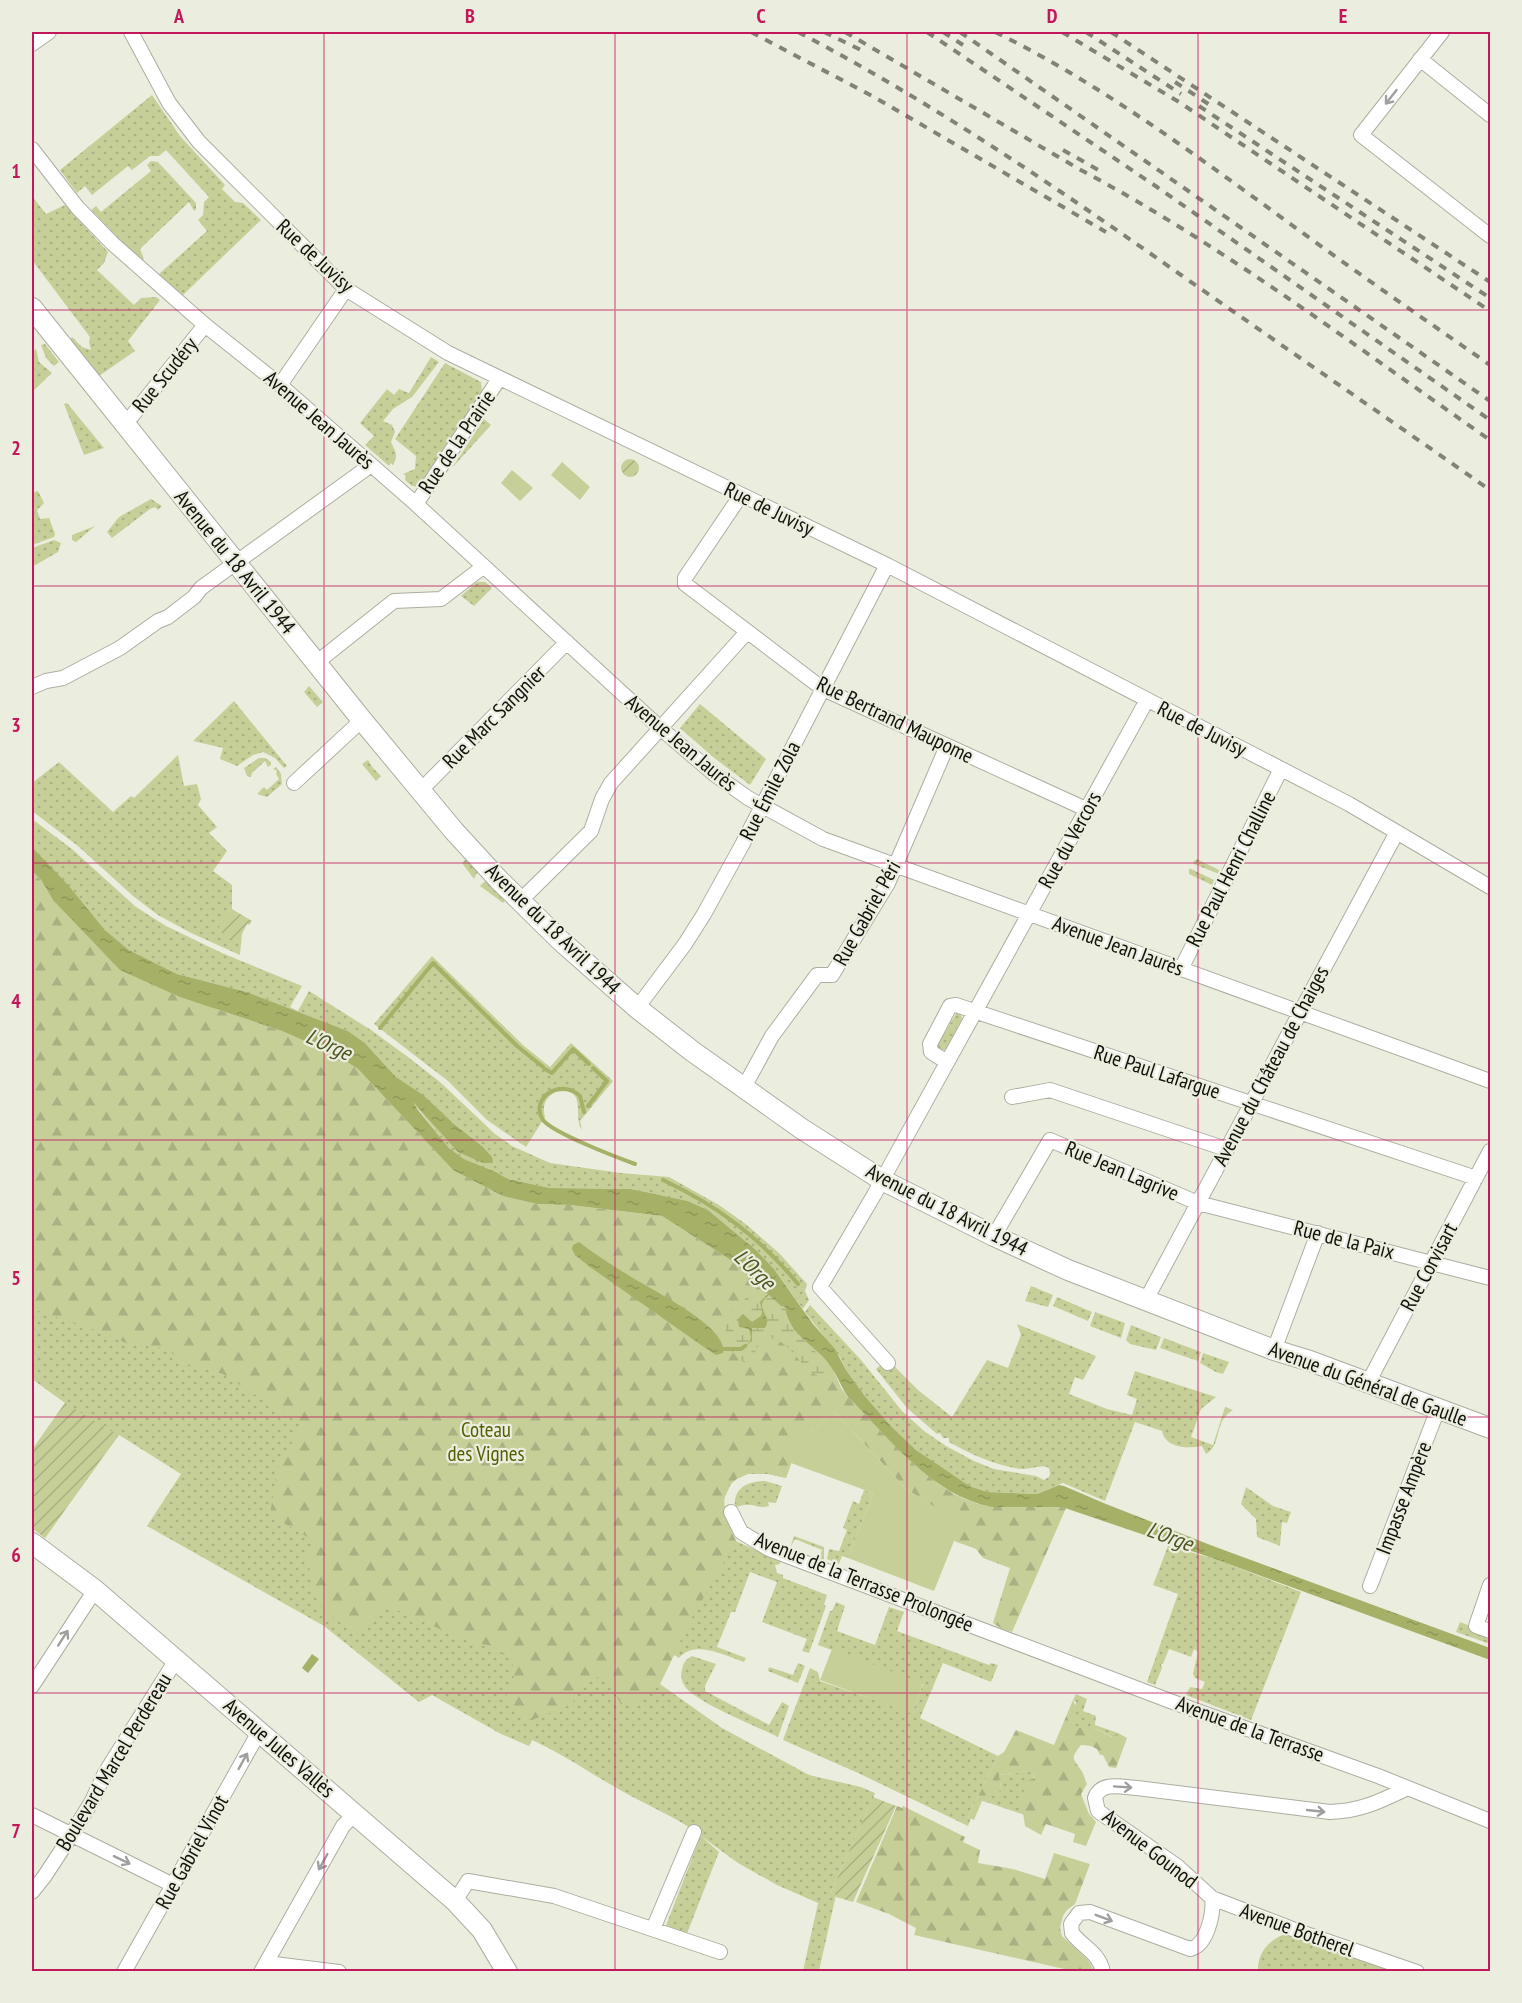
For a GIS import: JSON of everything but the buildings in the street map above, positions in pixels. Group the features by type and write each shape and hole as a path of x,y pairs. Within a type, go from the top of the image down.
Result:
{"street":[{"path":"32,44 49,32"},
{"name":"Rue de Juvisy","path":"131,32 170,103 199,142 346,290 448,353 887,565 1349,804 1491,887"},
{"path":"1442,32 1361,135 1486,234 1491,219"},
{"path":"1420,59 1491,115"},
{"name":"Avenue Jean Jaurès","path":"32,149 93,225 139,268 280,385 416,504 659,727 714,774 761,807 823,839 1491,1081"},
{"path":"280,385 346,290"},
{"name":"Avenue du 18 Avril 1944","path":"32,308 420,791 520,901 561,941 637,1008 743,1089 882,1180 1068,1270 1245,1338"},
{"name":"Rue Scudéry","path":"123,423 132,416 206,325"},
{"name":"Rue de la Prairie","path":"416,504 499,379"},
{"path":"32,687 46,681 63,678 120,648 158,621 168,617 194,597 201,588 371,465"},
{"name":"Rue Bertrand Maupome","path":"741,495 684,581 685,584 823,689 1088,810"},
{"name":"Rue Émile Zola","path":"637,1008 685,944 704,914 887,565"},
{"path":"316,663 394,601 441,599 483,567"},
{"path":"520,901 591,831 602,799 611,783 659,727 747,632"},
{"name":"Rue Marc Sangnier","path":"420,791 567,642"},
{"name":"Rue du Vercors","path":"888,1363 820,1287 882,1180 1147,700"},
{"path":"294,783 362,720"},
{"name":"Rue Gabriel Péri","path":"743,1089 772,1036 817,975 832,975 888,883 947,746"},
{"name":"Rue Paul Henri Challine","path":"1181,969 1281,769"},
{"name":"Avenue du Château de Chaiges","path":"1146,1300 1397,832"},
{"path":"947,1062 934,1055 929,1046 945,1015 953,1005 976,1011"},
{"name":"Rue Paul Lafargue","path":"976,1011 1476,1178"},
{"path":"1012,1096 1050,1090 1226,1149"},
{"name":"Rue Jean Lagrive","path":"994,1236 1050,1140 1198,1203"},
{"name":"Rue Corvisart","path":"1368,1383 1491,1151"},
{"name":"Rue de la Paix","path":"1198,1203 1491,1278"},
{"path":"1274,1350 1318,1233"},
{"name":"Avenue du Général de Gaulle","path":"1245,1338 1491,1428"},
{"name":"Impasse Ampère","path":"1370,1586 1438,1409"},
{"name":"Avenue de la Terrasse Prolongée","path":"731,1512 741,1532 769,1549 1008,1640"},
{"name":"Avenue Jules Vallès","path":"32,1543 94,1590 455,1901 482,1930 507,1971"},
{"path":"1491,1585 1476,1626 1491,1631"},
{"path":"32,1686 94,1590"},
{"name":"Avenue de la Terrasse","path":"1008,1640 1491,1821"},
{"name":"Boulevard Marcel Perdereau","path":"32,1892 92,1801 105,1773 176,1660"},
{"name":"Rue Gabriel Vinot","path":"123,1971 260,1732"},
{"name":"Avenue Gounod","path":"1103,1971 1097,1957 1071,1933 1072,1920 1079,1913 1090,1912 1190,1948 1199,1945 1203,1940 1213,1905 1212,1898 1177,1866 1139,1838 1103,1816 1095,1805 1097,1793 1107,1786 1330,1812 1360,1809 1388,1799 1408,1788"},
{"path":"339,1971 264,1967 343,1826 355,1814"},
{"path":"32,1815 173,1885"},
{"path":"653,1929 694,1832"},
{"path":"455,1901 468,1881 554,1896 720,1952"},
{"name":"Avenue Botherel","path":"1212,1898 1295,1930 1417,1971"}],"green space":[{"path":"152,95 180,136 225,185 222,189 235,202 243,203 261,220 183,295 158,275 207,231 198,220 203,215 204,202 209,197 166,150 159,156 150,156 132,170 128,166 92,195 85,186 77,193 60,170"},
{"path":"151,161 158,162 196,203 196,209 194,211 189,202 140,249 144,259 141,261 91,210 96,206 101,212 151,171 147,165"},
{"path":"32,196 46,214 65,205 108,252 104,263 97,270 134,305 141,298 156,297 160,300 128,341 135,351 99,376 70,340 72,337 82,347 91,350 90,337 32,260"},
{"path":"45,344 59,362 54,366 46,358 41,345"},
{"path":"36,349 39,362 52,373 32,392 32,352"},
{"path":"431,357 439,362 412,397 393,409 383,421 392,425 395,432 391,442 396,458 393,465 391,463 389,466 365,445 374,436 360,423 387,389 394,395 399,389 409,393"},
{"path":"445,363 481,382 482,391 418,487 412,486 405,480 406,476 403,474 415,469 416,456 395,439"},
{"path":"67,403 104,448 84,455 64,404"},
{"path":"484,419 491,425 452,468"},
{"path":"630,459 636,462 639,468 636,474 630,477 624,474 621,468 624,462"},
{"path":"562,462 590,487 580,500 551,475"},
{"path":"512,470 533,488 520,501 501,483"},
{"path":"38,491 44,503 37,510 40,519 49,518 55,534 54,537 32,545 32,493"},
{"path":"151,499 162,506 158,510 155,507 150,509 112,538 107,532 119,517"},
{"path":"95,526 76,542 72,540 72,535"},
{"path":"54,540 61,543 58,552 32,567 32,548"},
{"path":"477,582 485,582 492,588 474,606 461,596"},
{"path":"309,686 323,702 317,707 304,692"},
{"path":"234,701 287,766 284,768 275,758 263,752 253,755 237,766 220,759 223,748 193,741"},
{"path":"700,704 766,759 750,785 680,728"},
{"path":"178,755 184,786 197,784 201,799 198,805 217,827 209,833 227,851 213,871 232,885 232,909 218,930 241,944 240,955 158,915 133,896 78,846 32,811 32,783 59,762 113,812 131,796 134,798"},
{"path":"259,758 265,758 271,762 271,765 268,767 265,761 252,773 251,777 247,776 244,768"},
{"path":"368,760 381,776 376,781 362,764"},
{"path":"276,767 281,774 282,784 267,797 257,794 264,787 267,790 279,779 277,771 273,769"},
{"path":"32,819 72,849 136,907 166,926 222,953 302,986 290,1007 298,1011 309,991 371,1030 440,1082 495,1134 512,1146 550,1163 669,1177 719,1205 747,1225 779,1253 807,1284 805,1291 809,1300 803,1309 774,1269 756,1250 708,1210 688,1201 631,1189 550,1188 508,1179 464,1159 449,1148 412,1101 483,1163 493,1163 482,1146 396,1077 365,1043 348,1031 247,992 177,974 129,950 105,930 32,847"},
{"path":"469,856 479,869 474,879 462,863"},
{"path":"1197,859 1219,870 1219,874 1194,864 1193,862"},
{"path":"1189,869 1214,880 1212,885 1189,874"},
{"name":"Coteau des Vignes","path":"32,871 41,880 53,900 453,1170 832,1368 841,1388 792,1461 786,1478 768,1474 748,1474 731,1484 723,1501 724,1513 736,1541 780,1561 780,1564 775,1565 777,1573 783,1575 783,1578 827,1595 824,1605 826,1606 809,1653 802,1651 807,1639 762,1622 777,1582 750,1572 735,1612 731,1612 717,1647 746,1658 744,1662 720,1653 702,1649 693,1650 679,1658 674,1655 660,1684 722,1728 809,1775 861,1787 875,1793 831,1892 836,1895 819,1971 803,1971 818,1903 777,1885 738,1863 701,1836 719,1852 686,1936 665,1928 701,1835 566,1757 532,1740 529,1746 501,1734 432,1695 419,1702 324,1626 147,1526 181,1474 119,1435 45,1538 32,1528 32,1450 65,1403 32,1379"},
{"name":"Coteau des Vignes","path":"37,877 53,900 120,970 180,997 282,1031 336,1055 358,1069 453,1170 504,1196 537,1204 570,1205 662,1216 729,1259 781,1306 832,1368 848,1397 912,1462 949,1490 968,1500 988,1506 1047,1505 1066,1508 1012,1632 993,1623 1010,1568 983,1558 976,1549 954,1541 963,1525 906,1489 834,1411 805,1438 792,1461 786,1478 753,1473 737,1478 730,1485 724,1502 725,1512 736,1541 690,1621 660,1684 636,1704 621,1704 612,1688 600,1676 575,1689 573,1704 532,1720 504,1700 514,1680 512,1661 492,1646 467,1641 388,1606 356,1631 332,1617 319,1603 307,1558 316,1542 270,1515 277,1469 302,1425 223,1374 187,1364 165,1348 128,1344 104,1333 32,1309 32,882"},
{"path":"486,880 508,897 503,903 480,886"},
{"path":"232,909 252,921 249,925 247,924 242,934 241,944 217,930"},
{"path":"432,956 523,1045 550,1067 571,1043 613,1081 580,1121 582,1130 579,1124 576,1098 566,1091 556,1092 547,1099 544,1106 545,1117 526,1147 487,1120 448,1081 374,1024"},
{"path":"957,1012 961,1014 962,1019 945,1050 940,1050 937,1046"},
{"path":"760,1285 781,1306 785,1307 789,1324 795,1332 833,1371 824,1376 816,1375 782,1343 773,1339 764,1340 751,1360 743,1362 733,1353 726,1335 727,1315"},
{"path":"1031,1286 1053,1295 1048,1307 1025,1301"},
{"path":"1057,1297 1092,1312 1088,1321 1053,1306"},
{"path":"810,1305 861,1360 902,1411 924,1431 946,1446 994,1469 1036,1476 1044,1480 1049,1477 1050,1473 1049,1468 1045,1467 1021,1469 992,1462 949,1442 949,1438 943,1438 940,1433 937,1434 907,1408 876,1369 883,1363 891,1363 918,1390 952,1417 987,1360 1008,1368 1021,1335 1017,1324 1096,1356 1083,1380 1075,1377 1069,1394 1107,1409 1132,1415 1137,1399 1127,1395 1135,1371 1216,1397 1201,1409 1191,1437 1213,1445 1225,1407 1233,1410 1222,1421 1214,1446 1206,1454 1202,1446 1184,1447 1172,1444 1164,1437 1162,1431 1135,1422 1105,1501 1063,1483 1037,1494 988,1492 972,1487 942,1469 916,1450 891,1426 864,1395 846,1370 840,1357 805,1312"},
{"path":"1095,1312 1125,1323 1121,1338 1090,1326"},
{"path":"1131,1325 1161,1337 1156,1350 1130,1344 1126,1340"},
{"path":"1164,1338 1201,1352 1198,1361 1160,1348"},
{"path":"1203,1353 1229,1362 1223,1374 1200,1363"},
{"path":"65,1403 118,1435 45,1538 32,1528 32,1450"},
{"path":"834,1411 906,1489 964,1525 954,1541 934,1591 848,1558 873,1493 791,1463 799,1435 805,1438"},
{"path":"765,1481 782,1486 776,1503 768,1502 769,1506 763,1507 747,1505 735,1507 739,1490 753,1482"},
{"path":"1246,1487 1273,1506 1291,1512 1287,1523 1282,1522 1280,1546 1257,1537 1256,1519 1241,1504"},
{"path":"864,1490 873,1493 848,1558 842,1556 839,1564 827,1559 829,1549 839,1551 847,1530 843,1528 853,1501 859,1504"},
{"path":"794,1536 824,1547 824,1560 819,1559 822,1550 795,1539 790,1548"},
{"path":"1168,1546 1215,1559 1301,1592 1251,1720 1186,1695 1190,1687 1202,1689 1205,1682 1195,1678 1193,1674 1198,1652 1194,1649 1191,1657 1169,1649 1161,1664 1162,1668 1155,1685 1147,1682 1178,1594 1153,1585"},
{"path":"836,1602 845,1606 837,1631 875,1645 889,1607 904,1612 897,1631 989,1665 991,1663 998,1665 991,1682 943,1663 920,1718 998,1756 968,1817 971,1818 968,1826 783,1740 810,1668 818,1672 820,1681 912,1713 923,1684 818,1645 830,1611"},
{"path":"1460,1622 1490,1634 1490,1644 1456,1632"},
{"path":"832,1649 923,1683 912,1714 820,1680"},
{"path":"692,1656 716,1664 705,1686 705,1691 769,1725 782,1702 789,1706 778,1737 715,1708 686,1688 681,1672 685,1661"},
{"path":"798,1663 805,1666 798,1683 768,1671 769,1667 793,1675"},
{"path":"1076,1694 1087,1699 1083,1711 1096,1716 1095,1725 1118,1733 1113,1737 1094,1728 1073,1728 1076,1702 1073,1700"},
{"path":"1073,1700 1077,1709 1073,1728 1094,1728 1112,1737 1118,1733 1127,1738 1116,1768 1109,1767 1103,1755 1091,1746 1081,1745 1075,1753 1075,1761 1087,1784 1081,1794 1089,1814 1096,1822 1086,1846 1073,1842 1075,1834 1046,1824 1041,1835 1025,1826 1021,1799 1027,1781 1035,1775 1028,1771 999,1775 1001,1789 997,1795 988,1796 986,1802 982,1801 974,1820 968,1817 998,1756 1004,1752 1016,1730 1054,1745"},
{"path":"1028,1771 1035,1775 1021,1799 1025,1815 986,1802 987,1796 1001,1789 999,1775"},
{"path":"873,1797 896,1806 853,1902 836,1897 831,1892"},
{"path":"897,1806 902,1808 903,1806 965,1837 963,1842 980,1850 978,1863 1013,1869 1045,1879 1054,1853 1090,1864 1075,1904 1063,1916 1060,1928 1062,1936 1088,1960 1094,1971 1073,1971 914,1935 916,1928 889,1914 856,1902"},
{"path":"1285,1934 1393,1971 1258,1971 1258,1964 1265,1948"}],"water":[{"name":"L'Orge","path":"32,847 68,885 105,930 129,950 177,974 247,992 348,1031 365,1043 396,1077 423,1095 482,1146 492,1157 493,1163 483,1163 458,1152 413,1102 449,1148 464,1159 508,1179 550,1188 631,1189 688,1201 708,1210 756,1250 774,1269 813,1324 835,1349 846,1370 864,1395 891,1426 916,1450 972,1487 988,1492 1037,1494 1059,1485 1064,1486 1213,1546 1490,1648 1490,1660 1215,1559 1062,1507 992,1507 970,1501 950,1491 913,1463 848,1397 825,1359 792,1326 785,1307 769,1295 762,1304 767,1319 765,1328 752,1328 752,1341 741,1350 741,1347 749,1343 751,1337 749,1329 739,1327 738,1319 743,1314 752,1322 761,1316 760,1302 768,1294 729,1259 662,1216 570,1205 537,1204 503,1196 453,1170 358,1069 336,1055 282,1031 180,997 120,970 53,900 41,880 32,871"},
{"path":"579,1242 703,1321 715,1332 722,1343 723,1353 716,1355 590,1267 575,1255 572,1249 573,1245"},
{"path":"312,1654 319,1659 308,1673 302,1668"}],"waterway":[{"path":"380,1028 433,963 517,1046 543,1067"},
{"path":"545,1069 552,1073 573,1049 589,1064"},
{"path":"588,1106 607,1081 593,1068"},
{"path":"584,1112 580,1096 564,1089 549,1093 540,1105 543,1120 549,1125 586,1144 635,1164"},
{"name":"L'Orge","path":"663,1180 720,1212 753,1237 798,1284"},
{"path":"720,1349 741,1349 745,1346"}],"railway":[{"path":"751,32 874,97 1106,232"},
{"path":"798,32 897,87 1041,178 1490,490"},
{"path":"824,32 867,53"},
{"path":"845,32 1186,231 1289,298 1490,440"},
{"path":"927,32 1157,187 1490,420"},
{"path":"943,32 963,45"},
{"path":"960,32 1490,401"},
{"path":"995,32 1071,73 1144,120 1490,365"},
{"path":"1062,32 1179,102 1490,311"},
{"path":"1086,32 1181,94"},
{"path":"1111,32 1490,282"},
{"path":"1175,82 1210,105"},
{"path":"1199,106 1490,298"},
{"path":"1063,150 1102,172"}]}
